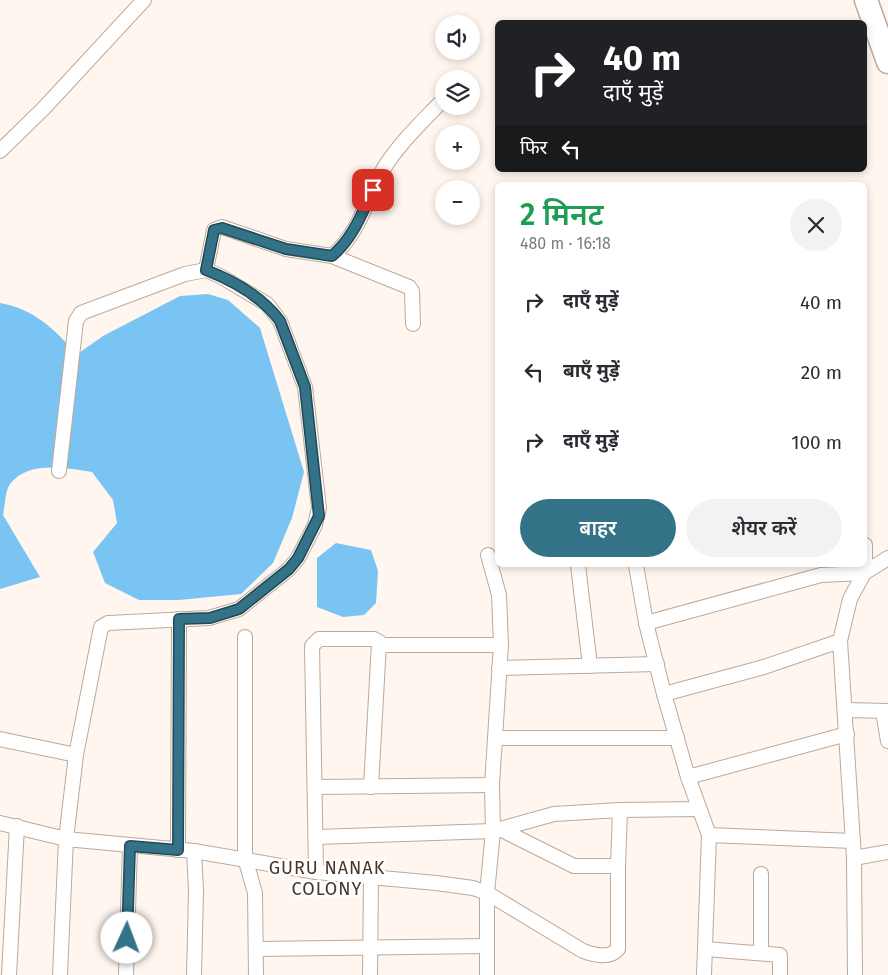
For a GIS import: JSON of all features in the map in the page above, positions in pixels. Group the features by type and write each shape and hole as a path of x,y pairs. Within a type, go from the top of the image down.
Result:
{"highway":[{"path":"866,0 888,62"}],"street":[{"path":"0,151 44,108 144,0"},
{"path":"332,256 354,232 377,182 401,143 435,108"},
{"path":"206,270 214,230 218,228 286,249 332,256 411,288 413,324"},
{"path":"58,471 76,320 81,313 184,274 206,270 220,276 267,304 280,321 305,387 319,516 298,558 289,569 239,609 210,618 108,623 101,628 76,755 66,839 60,975"},
{"path":"487,975 487,893 497,830 492,785 500,645 499,595 488,555"},
{"path":"867,566 888,558"},
{"path":"578,567 590,666"},
{"path":"636,567 646,623 664,694 688,776 709,835 704,975"},
{"path":"646,623 821,575 865,567"},
{"path":"855,975 854,858 846,710 840,641 850,599 865,567"},
{"path":"178,850 179,619"},
{"path":"245,637 245,858 256,893 256,975"},
{"path":"316,872 317,836 312,646 319,639 374,639 384,644 500,645"},
{"path":"664,694 764,667 840,641"},
{"path":"371,787 379,643"},
{"path":"499,668 657,664"},
{"path":"846,710 886,711 888,741"},
{"path":"688,776 847,734"},
{"path":"495,738 677,738"},
{"path":"0,739 76,755"},
{"path":"316,786 492,785"},
{"path":"317,836 497,830 554,814 620,810 699,809"},
{"path":"0,823 66,839 194,851 245,858 316,872 473,888 487,893 584,951 599,956 614,953 618,949 620,810"},
{"path":"9,975 17,826"},
{"path":"497,830 574,866 618,866"},
{"path":"709,835 853,841"},
{"path":"126,975 130,846"},
{"path":"194,851 196,891 194,975"},
{"path":"854,858 888,852"},
{"path":"760,953 761,874"},
{"path":"370,975 371,877"},
{"path":"256,949 487,946"},
{"path":"705,949 781,955 780,975"}],"water":[{"path":"208,294 228,300 260,328 304,472 292,518 273,563 241,594 179,600 139,600 105,583 93,552 117,523 113,500 92,472 48,467 27,471 10,484 3,515 40,577 0,589 0,303 33,315 61,337 76,355 103,336 180,296"},
{"path":"336,543 371,550 378,571 376,603 364,615 343,617 317,607 317,558"}],"district":[{"name":"GURU NANAK COLONY","path":"327,878"}],"route":[{"path":"127,938 130,846 178,850 179,619 210,618 239,609 289,569 298,558 319,516 305,387 280,321 267,304 220,276 206,270 214,230 222,228 286,249 321,256 332,256 354,232 373,190"}]}
